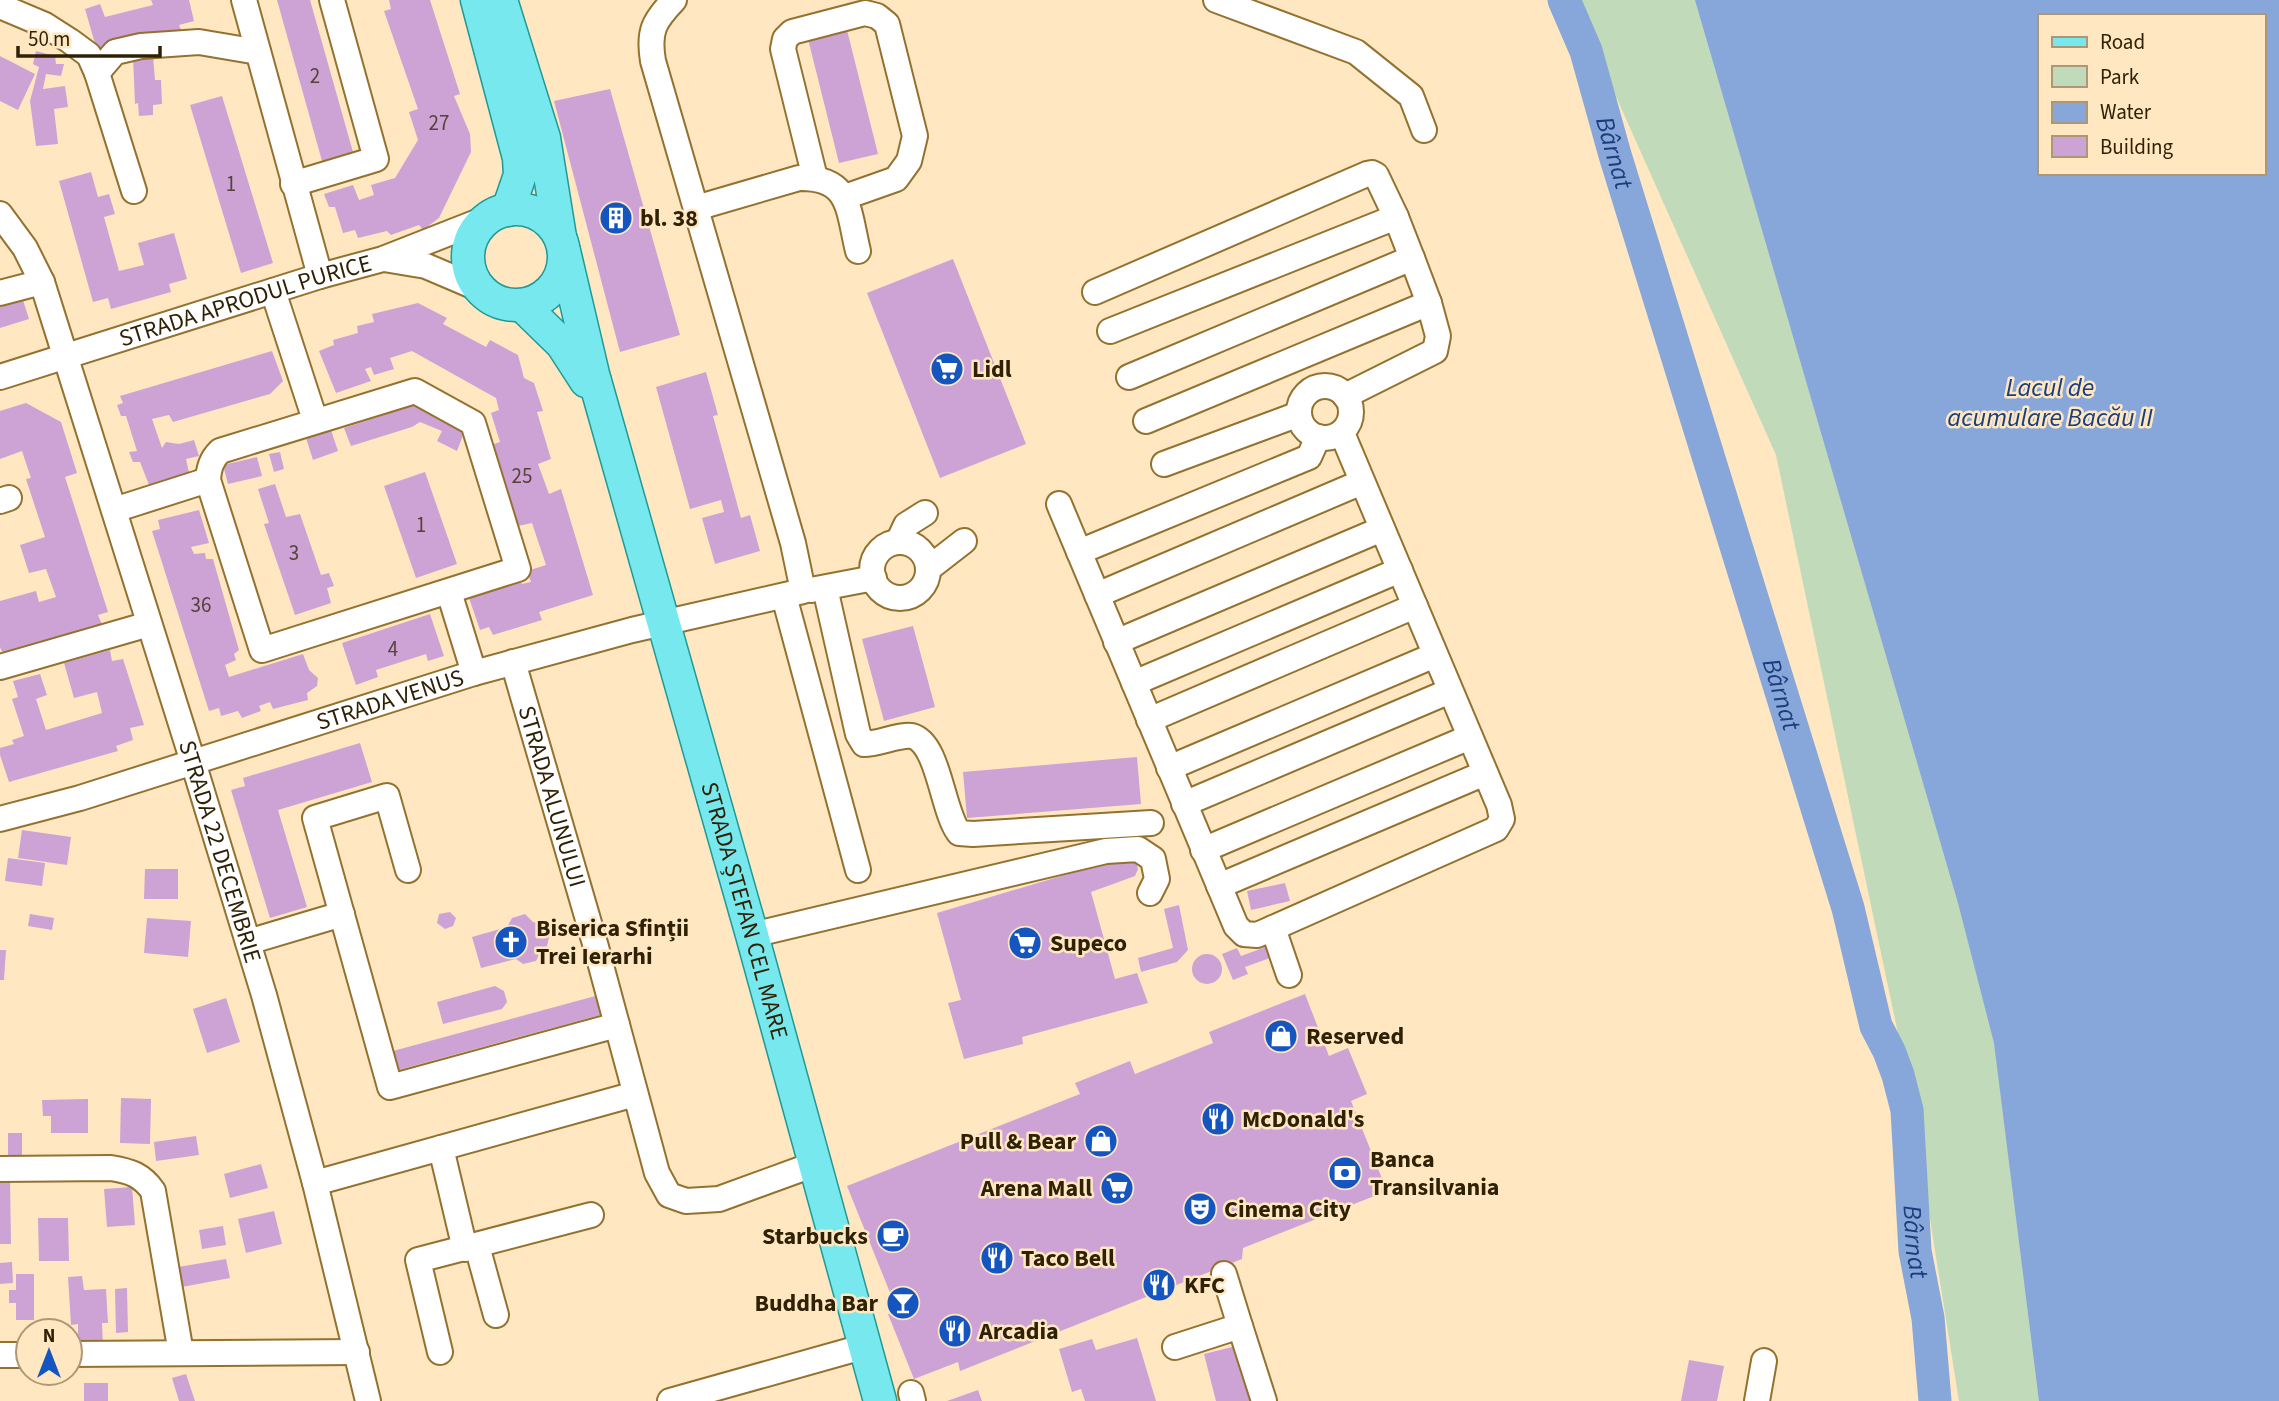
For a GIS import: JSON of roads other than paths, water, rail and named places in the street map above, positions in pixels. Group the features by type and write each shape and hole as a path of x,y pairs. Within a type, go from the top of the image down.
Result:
{"main road":[{"path":"477,0 519,158 520,174 499,213 478,228 470,243 468,259 471,275 480,289 492,299 506,305 537,301 558,281 564,267 562,244 551,224 539,215 524,210 499,213"},
{"path":"487,0 491,14 511,32"},
{"path":"500,0 544,138 562,244 607,422"},
{"path":"522,305 562,344 580,369 607,422"},
{"name":"STRADA ȘTEFAN CEL MARE","path":"607,422 880,1401"}],"street":[{"path":"244,0 320,276"},
{"path":"293,184 376,159 332,0"},
{"path":"674,0 658,17 652,31 650,43 653,61 793,543 858,870"},
{"path":"1216,0 1275,10 1356,52 1411,96 1424,130"},
{"path":"0,6 45,25 89,55 134,191"},
{"path":"815,178 783,49 785,39 792,32 865,13 877,16 887,24 915,136 909,161 896,179 845,197"},
{"path":"97,73 115,52 141,46 199,42 258,52"},
{"path":"1095,292 1372,173 1396,217 1429,303 1438,336 1435,351 1345,396"},
{"path":"696,208 799,178 828,181 845,197 858,251"},
{"name":"STRADA APRODUL PURICE","path":"0,377 320,276 383,259 499,213"},
{"name":"STRADA 22 DECEMBRIE","path":"0,214 25,248 41,282 193,762 248,942 315,1183 368,1401"},
{"path":"1110,331 1396,217"},
{"path":"1129,377 1412,258"},
{"path":"383,259 426,266 480,289"},
{"path":"0,293 41,282"},
{"path":"273,291 315,420"},
{"path":"1146,421 1429,303"},
{"path":"1059,504 1203,850 1236,926 1244,934 1257,934 1273,928 1496,829 1502,818 1499,805 1362,482 1330,435 1304,429 1298,414 1303,398 1316,387 1332,387 1345,396 1351,411 1350,419 1330,435 1309,457 1079,552"},
{"path":"415,391 473,423 518,569 262,650 208,480 209,468 220,451 415,391"},
{"path":"1164,464 1298,414"},
{"path":"114,510 208,480"},
{"path":"1097,595 1362,482"},
{"path":"1116,642 1382,529"},
{"path":"881,549 916,553 923,587 908,597 890,596 881,591 874,578 872,566 881,549"},
{"path":"1134,683 1399,570"},
{"name":"STRADA VENUS","path":"0,819 80,798 513,662 664,622 874,578"},
{"path":"449,592 474,673"},
{"path":"804,592 864,744 910,735 922,740 931,754 951,823 958,833 1151,823"},
{"path":"1149,720 1415,607"},
{"path":"0,667 149,624"},
{"path":"1169,768 1435,655"},
{"name":"STRADA ALUNULUI","path":"513,662 657,1173 669,1195 686,1201 719,1199 815,1164"},
{"path":"1184,804 1450,691"},
{"path":"1203,850 1470,737"},
{"path":"1219,886 1485,773"},
{"path":"408,870 387,796 315,818 390,1087 617,1025"},
{"path":"752,935 1107,851 1138,849 1153,859 1157,879 1150,894"},
{"path":"248,942 342,915"},
{"path":"1273,928 1289,975"},
{"path":"315,1183 635,1094"},
{"path":"441,1147 471,1247 496,1315"},
{"path":"0,1169 111,1168 128,1170 147,1181 153,1191 181,1353"},
{"path":"440,1352 418,1260 591,1215"},
{"path":"1224,1274 1264,1401"},
{"path":"1175,1347 1240,1326"},
{"path":"670,1401 866,1346"},
{"path":"84,1354 357,1352"},
{"path":"1757,1401 1764,1360"}],"water":[{"name":"Lacul de acumulare Bacău II","path":"1695,0 2279,0 2279,1401 2039,1401 1994,1043 1958,903"}],"waterway":[{"name":"Bârnat","path":"1564,0 1586,51 1615,155 1848,908 1876,1026 1898,1075 1907,1110 1915,1251 1928,1318 1935,1401"}],"place":[{"name":"bl. 38","path":"616,218"},
{"name":"Lidl","path":"947,369"},
{"name":"Biserica Sfinții Trei Ierarhi","path":"511,942"},
{"name":"Supeco","path":"1025,943"},
{"name":"Reserved","path":"1281,1036"},
{"name":"McDonald's","path":"1218,1119"},
{"name":"Pull & Bear","path":"1101,1141"},
{"name":"Banca Transilvania","path":"1345,1173"},
{"name":"Arena Mall","path":"1117,1188"},
{"name":"Cinema City","path":"1200,1209"},
{"name":"Starbucks","path":"893,1236"},
{"name":"Taco Bell","path":"997,1258"},
{"name":"KFC","path":"1159,1285"},
{"name":"Buddha Bar","path":"903,1303"},
{"name":"Arcadia","path":"955,1331"}]}
